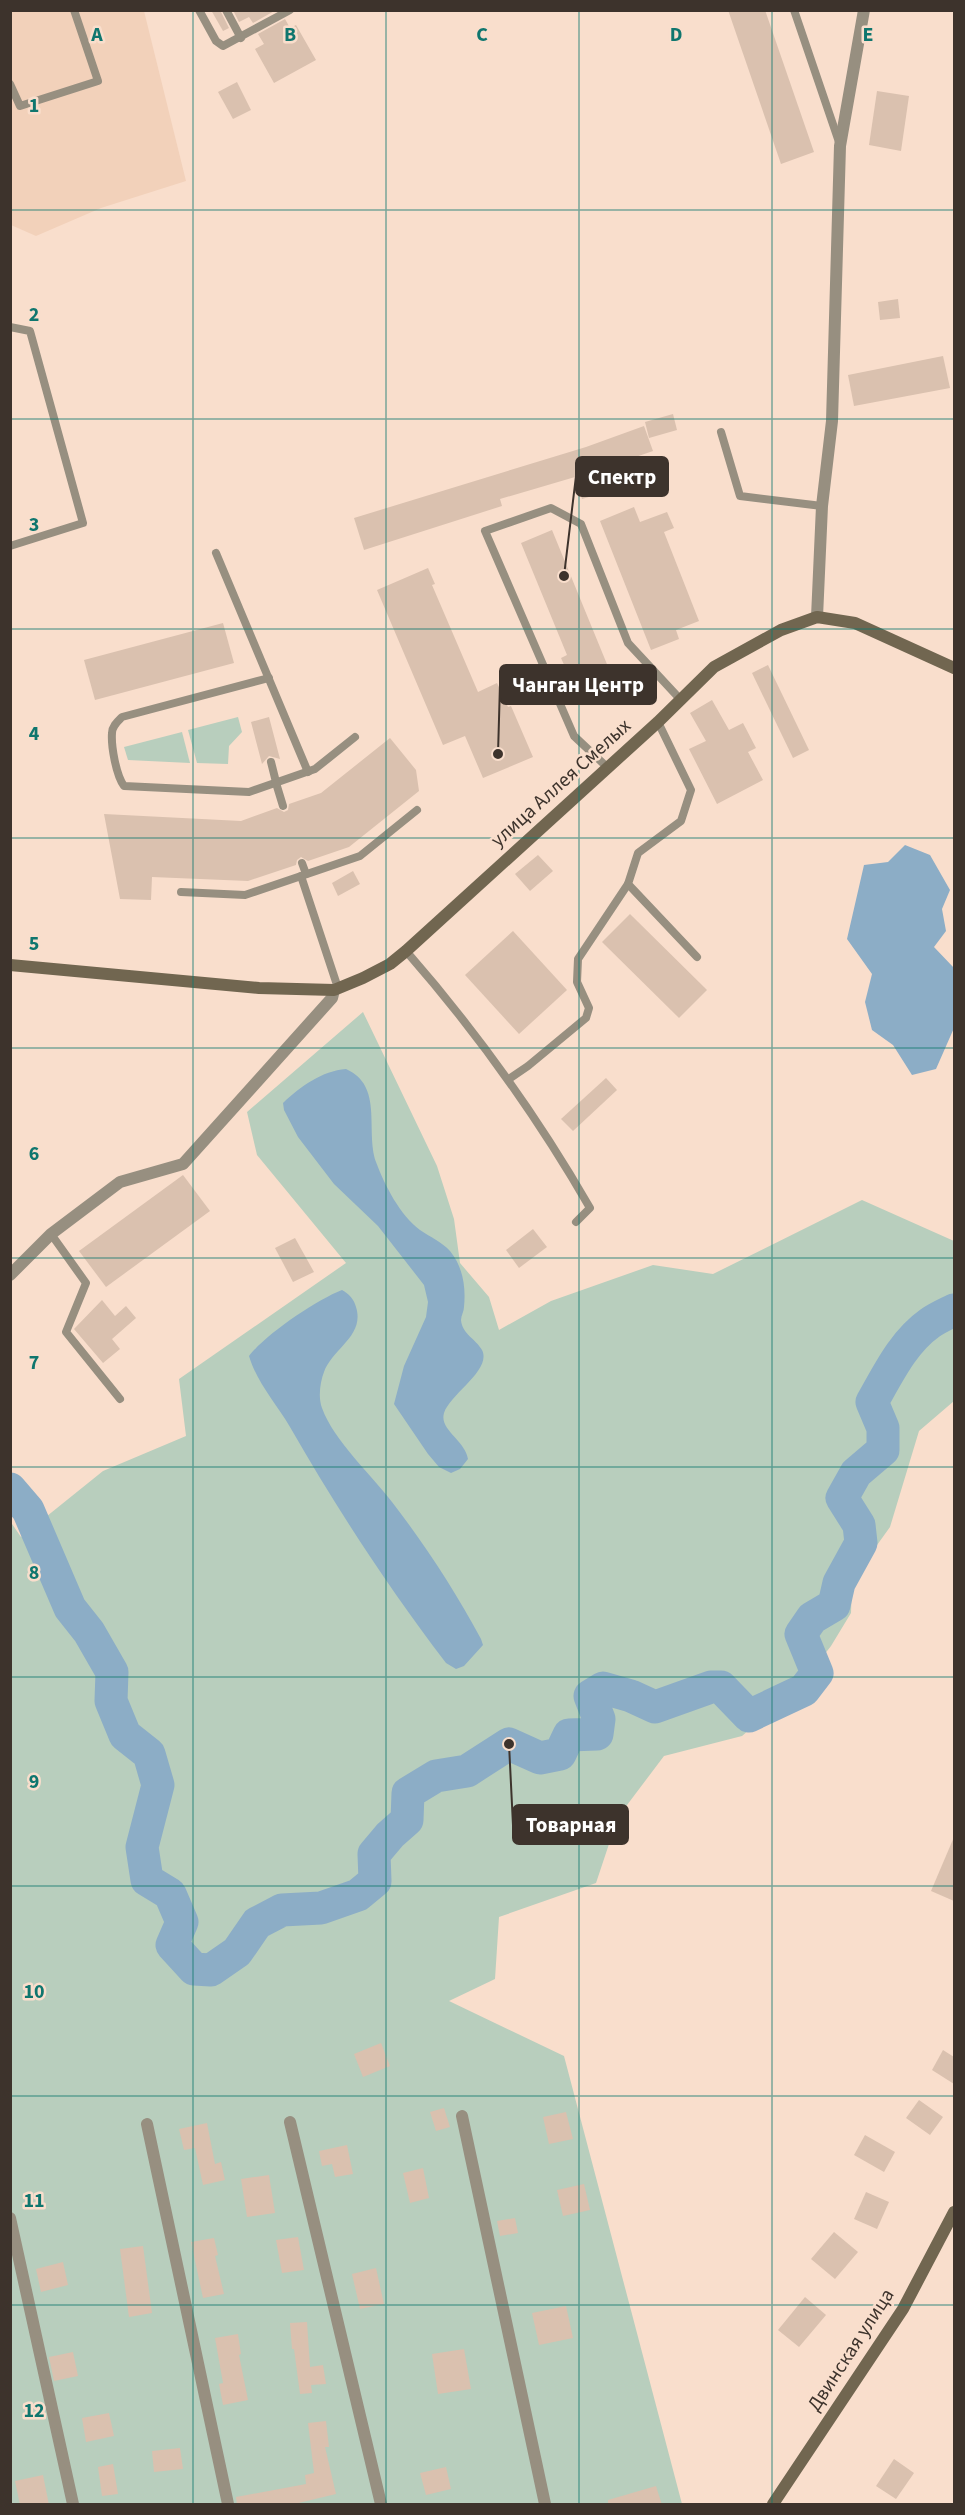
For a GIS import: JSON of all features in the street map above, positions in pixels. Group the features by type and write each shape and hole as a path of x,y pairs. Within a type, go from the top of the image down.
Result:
{"main road":[{"name":"улица Аллея Смелых","path":"10,965 259,988 336,989 390,964 658,722 714,667 781,630 817,617 855,623 954,668"},
{"name":"Двинская улица","path":"773,2505 903,2309 954,2212"}],"street":[{"path":"817,617 822,506 832,422 840,146 864,10"},
{"path":"10,1275 51,1234 120,1182 183,1164 332,998 336,989"},
{"path":"462,2116 545,2505"},
{"path":"290,2122 381,2505"},
{"path":"147,2124 228,2505"},
{"path":"10,2218 73,2505"}],"lane":[{"path":"10,84 20,106 98,81 74,10"},
{"path":"199,10 219,45 227,45 290,10"},
{"path":"226,10 241,38"},
{"path":"794,10 840,146"},
{"path":"10,327 30,331 83,523 10,546"},
{"path":"722,432 740,496 822,506"},
{"path":"608,767 574,736 485,531 551,508 581,524 628,643 680,699"},
{"path":"216,553 308,772"},
{"path":"269,678 123,717 117,721 112,732 118,777 124,786 249,792 315,770 355,737"},
{"path":"509,1079 586,1018 589,1008 577,982 578,959 628,884 638,854 681,820 691,790 658,722"},
{"path":"271,762 283,806"},
{"path":"181,892 245,895 360,856 417,810"},
{"path":"302,863 336,989"},
{"path":"628,884 697,957"},
{"path":"406,951 509,1079 590,1208 576,1222"},
{"path":"51,1234 86,1283 66,1332 120,1398"}],"shaded area":[{"path":"11,11 144,11 186,181 101,208 36,236 11,225"}],"green space":[{"path":"238,717 242,732 229,746 228,764 197,763 188,730"},
{"path":"182,732 190,763 128,760 124,747"},
{"path":"363,1012 437,1166 454,1219 460,1263 489,1297 499,1330 551,1301 653,1265 713,1274 862,1200 954,1241 954,1401 919,1431 890,1527 852,1580 851,1613 831,1646 799,1687 742,1736 664,1756 618,1817 596,1883 499,1917 495,1979 449,2001 564,2056 682,2504 11,2504 10,1521 21,1537 103,1471 186,1436 179,1379 346,1263 257,1155 247,1112"}],"water":[{"path":"905,845 930,855 950,890 942,909 946,931 934,947 954,968 954,1028 936,1069 912,1075 893,1045 872,1030 865,1002 872,974 847,939 864,865 888,862"},
{"path":"346,1069 358,1077 365,1086 371,1110 373,1150 376,1162 394,1199 413,1224 447,1248 458,1264 463,1278 464,1292 462,1325 482,1350 484,1358 481,1365 444,1413 445,1425 462,1446 468,1459 460,1469 451,1473 439,1467 428,1454 394,1404 404,1366 426,1317 428,1302 424,1285 378,1226 334,1184 298,1137 284,1110 283,1103 305,1085 320,1076"},
{"path":"342,1290 351,1297 358,1317 352,1334 324,1372 320,1390 321,1404 335,1433 392,1502 428,1552 481,1639 483,1645 464,1666 456,1669 446,1663 364,1547 252,1366 249,1356 267,1338 292,1319"}],"building":[{"path":"211,10 220,10 229,28 223,31"},
{"path":"233,10 276,10 253,23 249,17 239,22"},
{"path":"728,10 765,10 814,152 781,164"},
{"path":"285,19 290,28 296,25 316,60 274,83 255,49 264,44 258,34"},
{"path":"237,82 251,110 233,119 218,92"},
{"path":"877,91 909,96 901,151 869,145"},
{"path":"898,299 900,318 880,320 878,302"},
{"path":"943,356 950,388 854,406 848,375"},
{"path":"673,414 677,430 649,438 645,422"},
{"path":"644,426 653,451 592,472 599,494 582,499 575,477 500,499 502,506 364,550 354,518 586,447"},
{"path":"634,507 640,522 667,512 674,528 664,532 699,621 676,630 679,639 651,650 600,521"},
{"path":"552,530 611,674 575,689 561,658 567,655 521,543"},
{"path":"428,568 435,584 432,585 478,692 497,683 508,707 511,706 533,757 483,778 465,736 443,745 377,590"},
{"path":"223,623 234,663 95,700 84,660"},
{"path":"768,665 809,750 793,758 752,673"},
{"path":"712,700 729,730 743,723 756,748 748,752 763,780 717,804 689,749 706,741 690,713"},
{"path":"269,717 280,759 269,756 262,764 251,722"},
{"path":"390,738 416,770 419,791 349,847 308,861 301,857 297,860 296,865 248,881 152,877 151,900 120,899 104,814 241,821 277,808 284,812 288,810 289,804 321,793"},
{"path":"538,855 553,871 530,891 515,874"},
{"path":"353,871 360,884 338,896 332,883"},
{"path":"630,914 707,990 679,1018 602,942"},
{"path":"513,931 567,990 519,1034 465,975"},
{"path":"606,1078 617,1090 573,1131 561,1119"},
{"path":"183,1175 210,1211 106,1287 79,1251"},
{"path":"533,1229 547,1247 519,1268 506,1250"},
{"path":"295,1238 314,1272 293,1282 275,1248"},
{"path":"102,1300 115,1316 126,1306 136,1318 112,1339 120,1349 103,1363 74,1329"},
{"path":"954,1837 954,1901 931,1891"},
{"path":"381,2043 390,2066 363,2077 354,2054"},
{"path":"943,2050 954,2057 954,2084 932,2070"},
{"path":"919,2100 943,2117 930,2135 906,2118"},
{"path":"444,2108 450,2127 436,2131 430,2112"},
{"path":"566,2112 573,2139 549,2144 543,2117"},
{"path":"207,2123 215,2164 221,2162 225,2180 203,2185 195,2148 184,2150 179,2129"},
{"path":"865,2135 895,2152 884,2172 854,2155"},
{"path":"347,2145 353,2174 335,2177 332,2164 322,2166 319,2151"},
{"path":"423,2168 429,2198 410,2203 403,2173"},
{"path":"269,2175 275,2213 247,2217 241,2179"},
{"path":"584,2184 590,2210 563,2216 557,2190"},
{"path":"866,2192 889,2202 877,2229 854,2219"},
{"path":"515,2218 518,2233 500,2236 497,2221"},
{"path":"834,2232 858,2252 835,2279 811,2259"},
{"path":"298,2237 304,2270 282,2273 276,2240"},
{"path":"214,2238 218,2255 215,2256 224,2294 203,2298 191,2242"},
{"path":"143,2246 152,2313 129,2317 120,2249"},
{"path":"63,2262 68,2285 41,2292 36,2269"},
{"path":"376,2268 384,2304 360,2309 352,2274"},
{"path":"805,2297 826,2315 799,2347 778,2330"},
{"path":"566,2306 573,2338 539,2345 532,2313"},
{"path":"307,2322 310,2367 323,2365 326,2384 311,2385 312,2393 300,2394 290,2323"},
{"path":"238,2334 241,2354 239,2355 248,2400 223,2405 219,2384 223,2383 215,2338"},
{"path":"464,2349 471,2389 438,2394 432,2354"},
{"path":"73,2352 78,2376 54,2381 49,2357"},
{"path":"109,2413 114,2436 86,2442 82,2418"},
{"path":"326,2421 329,2447 325,2447 336,2494 290,2505 237,2505 236,2497 306,2484 305,2475 314,2473 308,2423"},
{"path":"180,2448 183,2469 154,2472 152,2451"},
{"path":"894,2459 914,2473 896,2499 876,2486"},
{"path":"113,2464 118,2494 102,2496 98,2467"},
{"path":"446,2467 451,2489 426,2495 420,2473"},
{"path":"43,2475 49,2505 20,2505 15,2481"},
{"path":"656,2486 662,2505 608,2505 608,2500"}],"waterway":[{"path":"10,1489 28,1510 70,1608 89,1632 112,1672 111,1701 125,1735 149,1754 158,1785 142,1847 147,1880 170,1894 182,1922 172,1945 194,1969 211,1970 237,1952 257,1923 282,1910 321,1908 358,1895 375,1881 374,1854 407,1820 408,1793 436,1776 467,1771 509,1744 540,1758 560,1754 569,1735 597,1734 599,1719 590,1696 603,1688 631,1696 655,1707 711,1687 721,1687 749,1716 804,1690 817,1673 801,1634 812,1618 834,1605 839,1583 861,1543 859,1525 842,1498 856,1473 883,1450 883,1428 872,1402 897,1359 912,1339 930,1323 954,1310"}],"place":[{"name":"Спектр","path":"564,576"},
{"name":"Чанган Центр","path":"498,754"},
{"name":"Товарная","path":"509,1744"}]}
